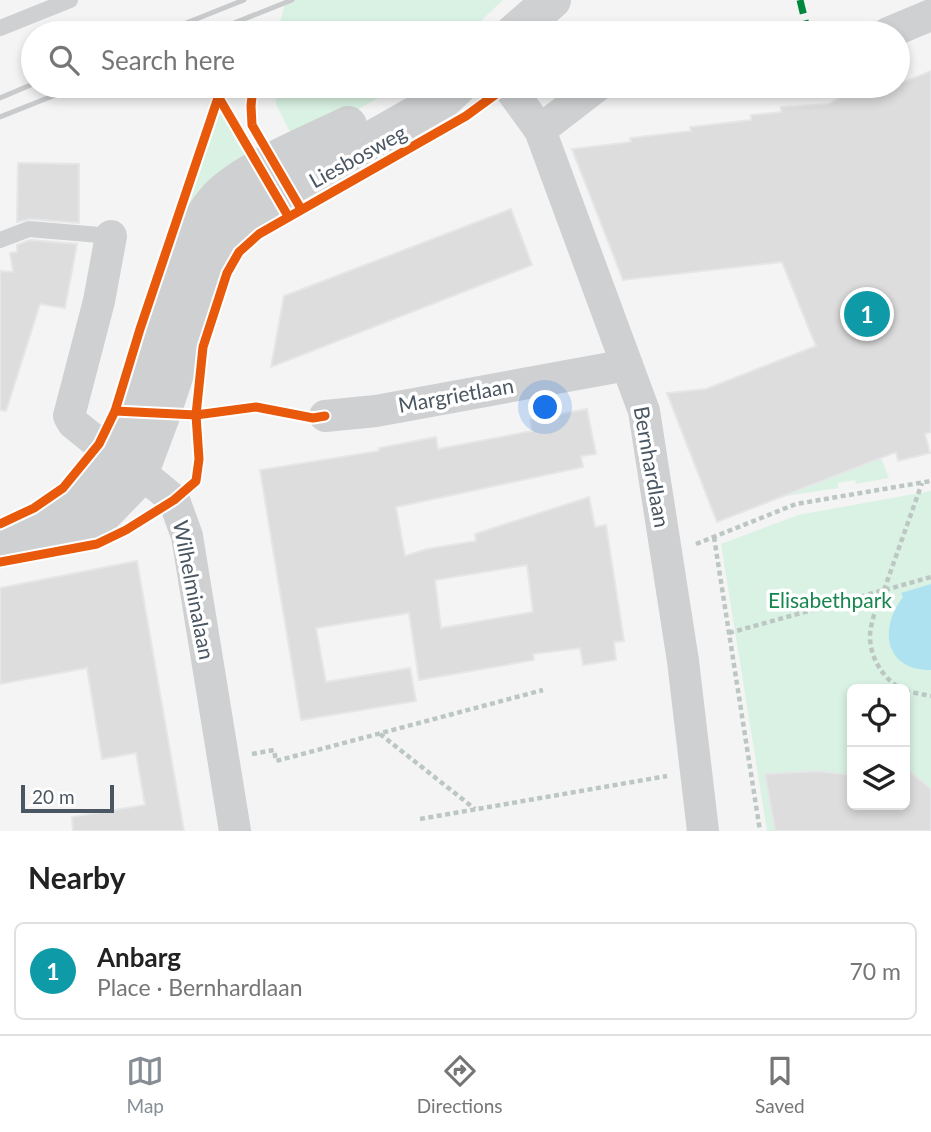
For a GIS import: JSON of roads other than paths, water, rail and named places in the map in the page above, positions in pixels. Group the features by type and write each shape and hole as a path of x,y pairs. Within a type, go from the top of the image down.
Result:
{"street":[{"path":"528,21 552,0"},
{"path":"910,24 931,15"},
{"name":"Liesbosweg","path":"129,465 135,412 190,241 201,218 217,198 238,182 404,98"},
{"name":"Liesbosweg","path":"129,465 162,414 213,259 224,240 256,206 445,98"},
{"name":"Bernhardlaan","path":"517,98 540,130 644,411 683,661 704,831"},
{"path":"540,130 581,98"},
{"name":"Wilhelminalaan","path":"111,236 99,302 69,416 73,423 174,500 187,536 235,831"},
{"name":"Margrietlaan","path":"326,416 376,411 627,365"},
{"path":"11,541 85,491 107,472 129,465"}],"lane":[{"path":"0,28 70,0"},
{"path":"0,240 29,229 111,236"}],"water":[{"path":"931,584 931,670 903,663 890,645 889,634 895,609 903,597 901,593"}],"railway":[{"path":"191,21 244,0"},
{"path":"239,21 292,0"},
{"path":"0,98 21,89"},
{"path":"0,117 48,98"}],"place":[{"name":"Anbarg","path":"867,314"}],"park label":[{"name":"Elisabethpark","path":"830,601"}]}
